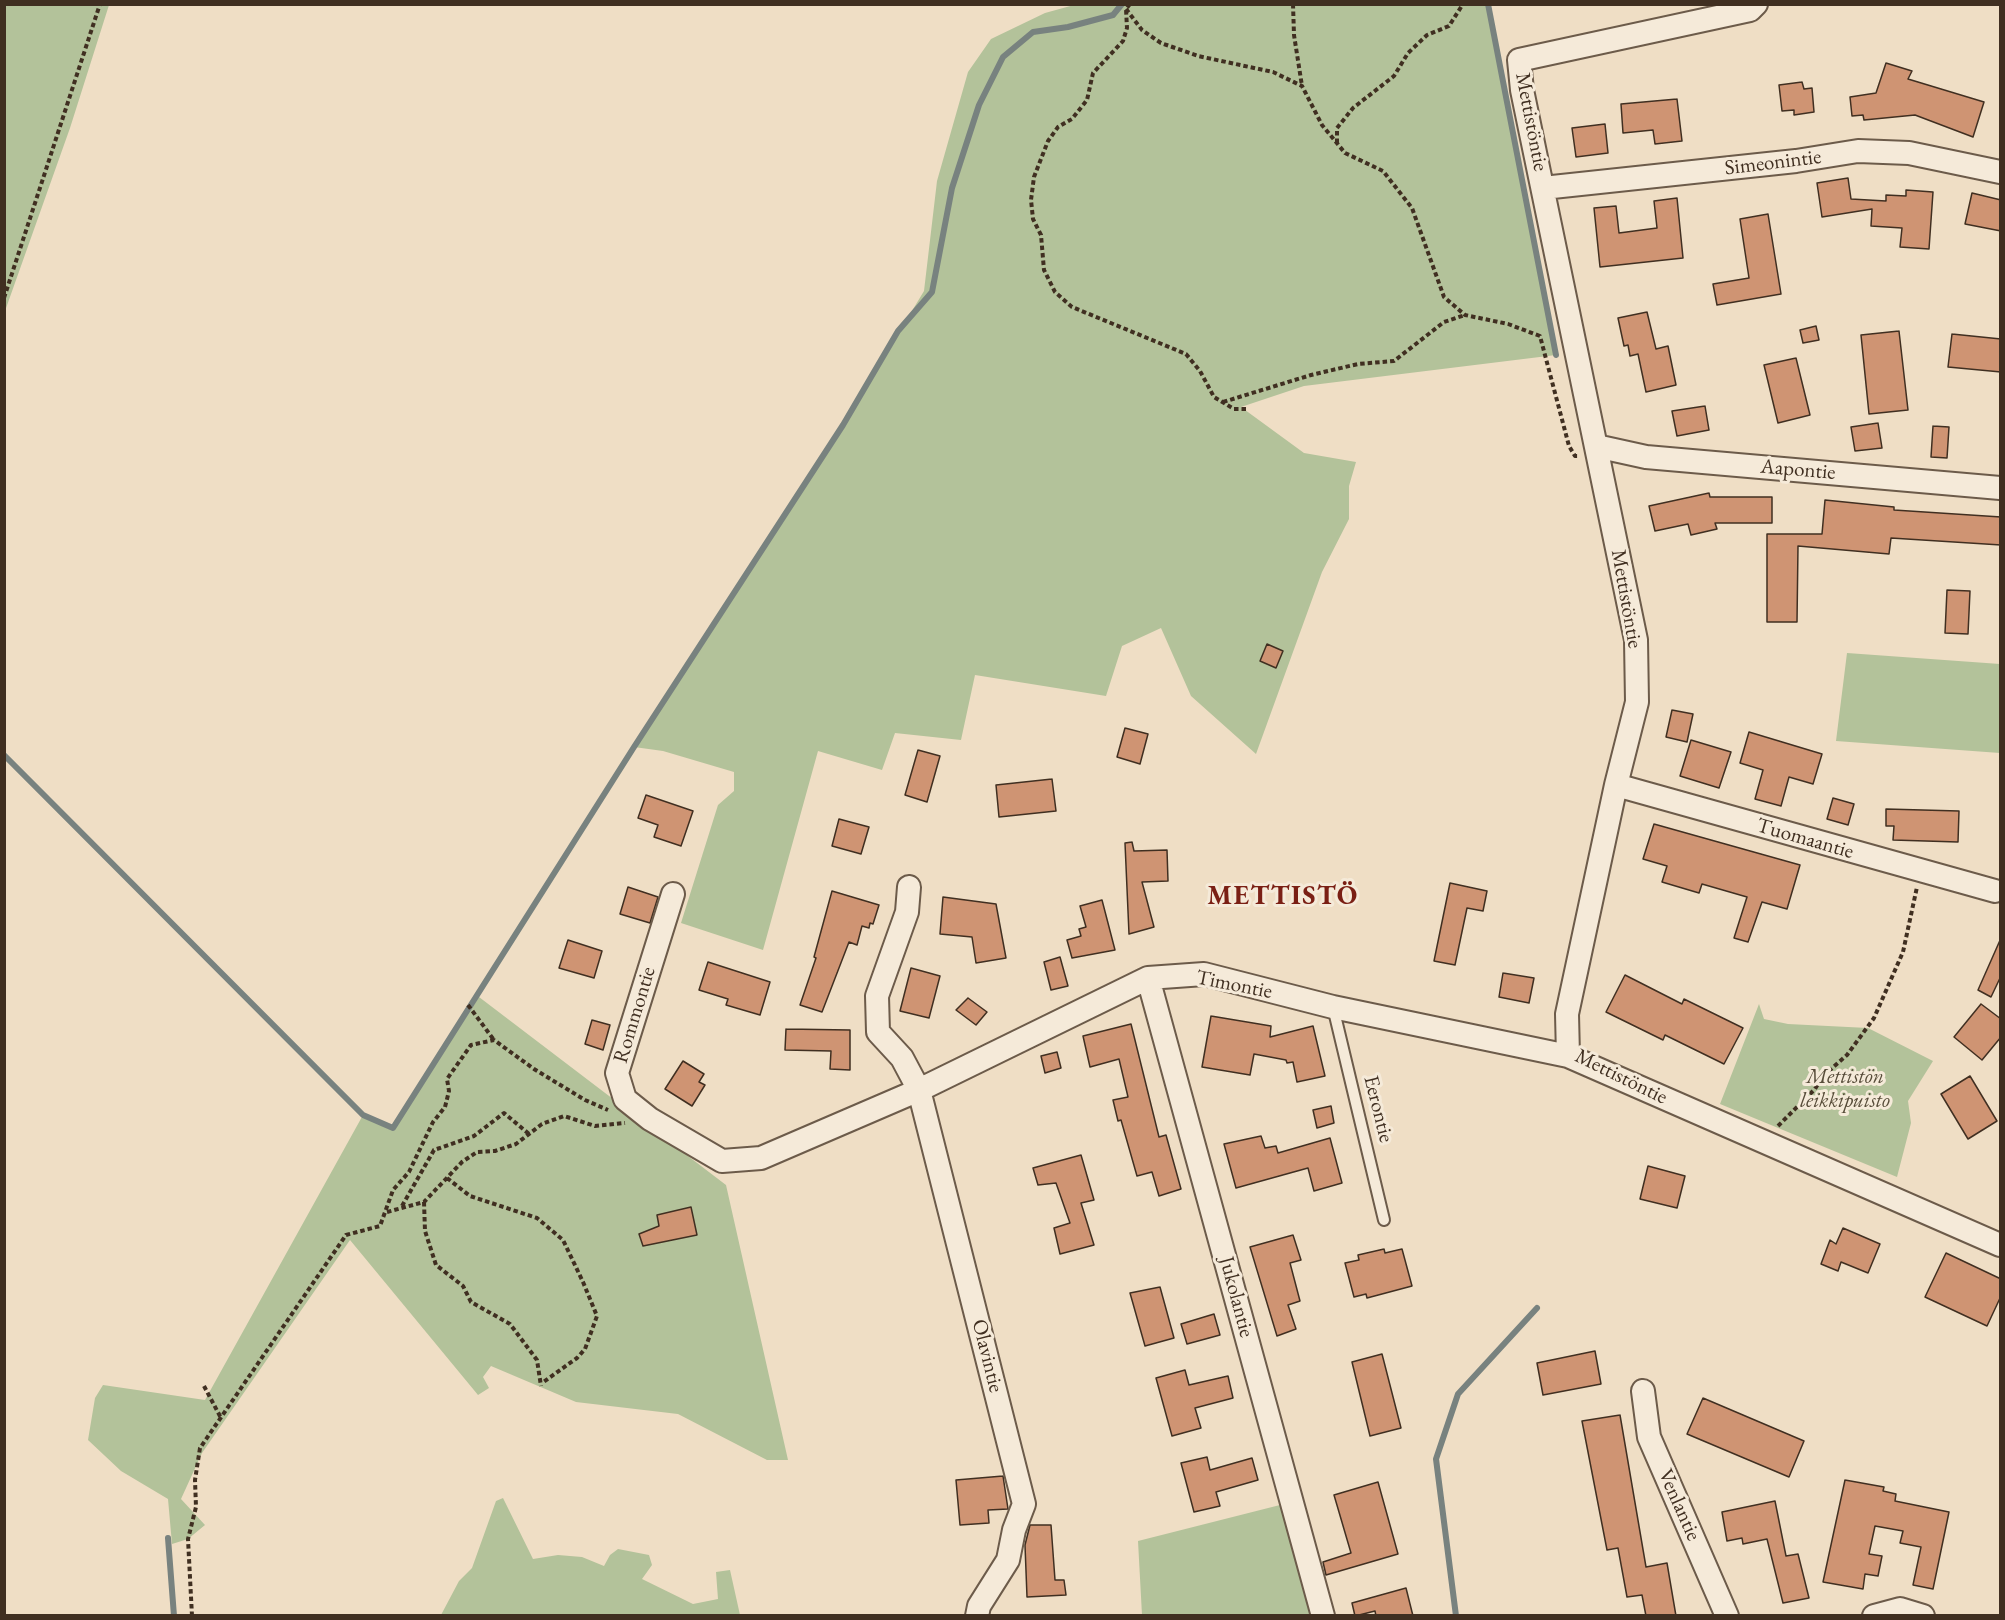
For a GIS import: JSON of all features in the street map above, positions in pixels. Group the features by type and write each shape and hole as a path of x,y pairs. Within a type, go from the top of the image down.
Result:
{"street":[{"name":"Mettistöntie","path":"1756,4 1749,10 1519,60 1522,90 1636,640 1637,702 1616,785 1568,1014 1568,1056 2001,1245"},
{"name":"Simeonintie","path":"1543,188 1796,161 1858,151 1909,153 2001,172"},
{"name":"Aapontie","path":"1597,450 1646,457 2001,488"},
{"name":"Tuomaantie","path":"1616,785 1995,891"},
{"name":"Olavintie","path":"909,887 907,912 877,996 878,1032 902,1058 919,1090 1024,1504 1014,1530 1008,1560 979,1606 977,1616"},
{"name":"Rommontie","path":"673,894 617,1074 632,1113 650,1119 722,1161 761,1158 919,1090"},
{"name":"Timontie","path":"919,1090 1148,978 1204,974 1333,1007 1568,1056"},
{"name":"Jukolantie","path":"1148,978 1323,1616"},
{"name":"Venlantie","path":"1643,1391 1649,1437 1727,1616"},
{"path":"1874,1616 1900,1610 1923,1616"}],"lane":[{"name":"Eerontie","path":"1333,1007 1384,1220"}],"path":[{"path":"4,298 100,4"},
{"path":"1130,4 1126,9 1123,41 1093,73 1087,100 1072,119 1058,127 1048,141 1034,177 1031,200 1033,219 1041,235 1044,270 1055,292 1072,307 1186,354 1200,371 1214,398 1234,408 1247,409"},
{"path":"1293,4 1294,35 1302,86 1322,125 1345,153 1383,171 1412,208 1444,297 1465,315 1508,324 1540,336 1569,446 1575,456 1597,450"},
{"path":"1337,143 1337,128 1353,108 1394,76 1408,53 1427,35 1449,26 1463,4"},
{"path":"1126,9 1142,30 1161,43 1198,56 1273,72 1302,86"},
{"path":"1223,402 1311,375 1358,364 1394,362 1418,340 1444,322 1465,315"},
{"path":"1762,1141 1815,1089 1822,1077 1847,1055 1874,1018 1903,952 1912,921 1920,871"},
{"path":"387,1212 402,1206 424,1202 477,1152 506,1148 516,1144 542,1124 564,1116 595,1126 624,1123 632,1113 585,1100 534,1069 494,1040 468,1005"},
{"path":"192,1616 188,1539 196,1507 195,1480 200,1448 346,1235 380,1226 387,1212 393,1190 409,1172 434,1122 445,1107 449,1091 447,1079 471,1045 494,1040"},
{"path":"402,1206 434,1150 474,1136 504,1113 529,1134"},
{"path":"424,1202 424,1231 436,1265 463,1287 471,1302 510,1324 537,1360 541,1384 577,1358 585,1349 597,1316 563,1240 537,1218 470,1196 447,1178"},
{"path":"204,1386 221,1418"}],"green space":[{"path":"5,4 109,5 70,128 5,311"},
{"path":"1074,5 1488,5 1556,355 1304,386 1241,407 1304,453 1356,462 1349,486 1349,519 1322,572 1256,754 1191,696 1161,628 1122,646 1106,696 975,675 961,740 895,733 882,770 818,751 763,950 681,923 718,805 734,791 734,772 663,751 634,747 843,425 924,291 937,181 968,72 991,39 1045,13"},
{"path":"1847,653 2000,664 2000,753 1836,741"},
{"path":"479,997 726,1185 788,1460 767,1460 678,1414 576,1402 491,1366 483,1377 489,1388 478,1395 350,1240 202,1453 181,1499 205,1525 188,1539 172,1544 168,1499 121,1471 88,1440 95,1398 103,1385 205,1400 363,1115 393,1128"},
{"name":"Mettistön leikkipuisto","path":"1759,1004 1764,1019 1788,1024 1868,1028 1933,1061 1908,1101 1911,1123 1897,1177 1720,1104"},
{"path":"503,1498 533,1559 558,1555 582,1557 604,1566 610,1555 618,1549 649,1555 652,1565 642,1579 693,1604 718,1599 716,1572 730,1570 740,1615 441,1615 459,1581 472,1568 496,1501"},
{"path":"1280,1505 1310,1615 1142,1615 1138,1541"}],"building":[{"path":"1886,63 1912,71 1908,79 1984,102 1973,137 1915,115 1864,120 1863,115 1852,116 1850,97 1876,93"},
{"path":"1802,82 1804,89 1812,88 1814,112 1794,115 1794,110 1782,111 1779,85"},
{"path":"1677,99 1682,141 1655,144 1653,130 1623,133 1621,104"},
{"path":"1605,124 1608,153 1576,157 1572,128"},
{"path":"1848,178 1851,199 1886,201 1886,195 1906,196 1906,190 1933,192 1929,249 1900,247 1902,228 1871,226 1872,209 1822,217 1817,183"},
{"path":"1972,193 2001,200 2001,231 1965,224"},
{"path":"1677,198 1683,258 1600,267 1594,208 1616,206 1619,233 1657,228 1654,201"},
{"path":"1768,214 1781,294 1717,305 1713,284 1749,278 1740,219"},
{"path":"1647,312 1656,349 1668,346 1676,385 1646,392 1638,354 1630,356 1628,345 1624,346 1618,318"},
{"path":"1816,326 1819,340 1803,343 1800,330"},
{"path":"1899,331 1908,410 1869,414 1861,335"},
{"path":"1952,334 2001,339 2001,372 1948,367"},
{"path":"1796,358 1810,415 1778,423 1764,365"},
{"path":"1705,406 1709,430 1677,436 1672,411"},
{"path":"1878,423 1882,448 1855,451 1851,427"},
{"path":"1933,426 1949,427 1947,458 1931,457"},
{"path":"1709,493 1710,497 1772,497 1772,523 1715,523 1717,529 1691,535 1688,524 1655,531 1649,506"},
{"path":"1825,500 1894,507 1894,510 2001,517 2001,545 1891,538 1889,554 1798,546 1797,622 1767,622 1767,534 1822,534"},
{"path":"1947,590 1970,591 1968,634 1945,633"},
{"path":"1267,644 1283,651 1276,668 1260,661"},
{"path":"1672,710 1693,714 1687,742 1666,737"},
{"path":"1125,728 1148,734 1140,764 1117,757"},
{"path":"1749,732 1822,754 1813,784 1789,777 1781,806 1755,799 1763,770 1740,763"},
{"path":"1691,740 1731,752 1719,788 1680,776"},
{"path":"918,750 940,756 927,802 905,795"},
{"path":"1052,779 1056,811 999,817 996,785"},
{"path":"646,795 693,811 681,846 654,837 658,825 638,818"},
{"path":"1833,798 1854,804 1848,825 1827,819"},
{"path":"1886,809 1959,811 1958,842 1893,840 1894,826 1886,826"},
{"path":"839,819 869,827 861,854 832,846"},
{"path":"1654,824 1800,865 1787,909 1762,902 1748,942 1734,938 1747,897 1702,884 1699,893 1662,882 1667,866 1643,859"},
{"path":"1132,842 1134,851 1167,850 1168,881 1142,882 1154,927 1129,934 1125,843"},
{"path":"1450,883 1487,891 1483,911 1467,908 1455,965 1434,961"},
{"path":"628,887 658,897 650,923 620,914"},
{"path":"832,891 879,905 873,924 870,923 869,928 862,926 857,945 849,942 822,1012 800,1005 816,958 814,957"},
{"path":"943,897 996,904 1006,958 976,963 972,937 940,934"},
{"path":"1102,900 1115,950 1072,958 1067,940 1081,936 1079,929 1086,927 1080,906"},
{"path":"2001,938 2001,976 1991,997 1978,990"},
{"path":"568,940 602,951 594,978 559,968"},
{"path":"1060,957 1068,986 1051,990 1044,962"},
{"path":"708,962 770,982 760,1015 726,1005 728,999 699,990"},
{"path":"911,968 940,976 929,1018 900,1011"},
{"path":"1503,973 1534,978 1529,1003 1499,997"},
{"path":"1625,975 1682,1004 1684,999 1743,1028 1724,1064 1665,1035 1663,1040 1606,1012"},
{"path":"968,998 987,1012 976,1025 956,1010"},
{"path":"1981,1004 2001,1019 2001,1037 1982,1060 1954,1037"},
{"path":"1211,1016 1271,1026 1270,1037 1313,1026 1325,1076 1297,1082 1293,1062 1287,1063 1286,1060 1254,1054 1250,1075 1202,1067"},
{"path":"592,1020 610,1025 603,1050 585,1044"},
{"path":"1131,1024 1159,1137 1166,1135 1181,1189 1159,1196 1152,1172 1137,1176 1121,1120 1118,1121 1113,1100 1128,1097 1119,1059 1090,1067 1083,1036"},
{"path":"786,1029 850,1030 850,1070 830,1069 831,1051 785,1050"},
{"path":"1057,1052 1061,1068 1045,1073 1041,1056"},
{"path":"683,1061 704,1074 699,1082 705,1085 692,1106 665,1089"},
{"path":"1970,1076 1997,1121 1968,1139 1941,1094"},
{"path":"1331,1106 1334,1123 1317,1128 1313,1110"},
{"path":"1261,1136 1265,1148 1276,1146 1278,1153 1330,1138 1342,1183 1314,1191 1308,1168 1236,1188 1224,1144"},
{"path":"1081,1155 1094,1200 1081,1203 1094,1245 1060,1254 1054,1228 1070,1223 1056,1183 1038,1185 1033,1168"},
{"path":"1648,1166 1685,1176 1677,1208 1640,1199"},
{"path":"691,1207 697,1235 643,1246 639,1234 659,1226 657,1215"},
{"path":"1843,1228 1880,1244 1868,1273 1841,1262 1838,1271 1821,1264 1830,1240 1836,1244"},
{"path":"1293,1235 1301,1260 1290,1263 1300,1301 1288,1305 1296,1329 1277,1336 1250,1247"},
{"path":"1384,1249 1385,1253 1402,1249 1412,1286 1367,1298 1366,1294 1354,1297 1345,1263 1359,1260 1358,1255"},
{"path":"1946,1253 2001,1279 2001,1296 1987,1326 1925,1297"},
{"path":"1160,1287 1174,1338 1145,1346 1130,1293"},
{"path":"1214,1314 1220,1335 1187,1344 1181,1324"},
{"path":"1595,1351 1601,1384 1543,1395 1537,1363"},
{"path":"1382,1354 1401,1428 1370,1436 1352,1362"},
{"path":"1185,1370 1189,1385 1228,1376 1233,1398 1195,1408 1201,1428 1172,1436 1156,1378"},
{"path":"1703,1398 1804,1441 1789,1477 1687,1434"},
{"path":"1620,1415 1646,1567 1667,1563 1676,1616 1646,1616 1642,1595 1627,1597 1618,1548 1607,1550 1582,1421"},
{"path":"1207,1457 1210,1470 1252,1458 1258,1480 1216,1492 1220,1506 1194,1512 1181,1463"},
{"path":"1003,1476 1008,1509 988,1510 989,1523 960,1525 956,1480"},
{"path":"1845,1480 1884,1487 1883,1491 1896,1494 1895,1501 1949,1512 1933,1589 1913,1585 1921,1547 1900,1543 1903,1531 1875,1526 1869,1554 1882,1556 1878,1576 1865,1574 1863,1589 1823,1582"},
{"path":"1378,1482 1398,1554 1326,1575 1323,1562 1351,1553 1334,1495"},
{"path":"1775,1501 1786,1556 1798,1554 1809,1598 1783,1603 1767,1539 1743,1544 1742,1538 1727,1541 1722,1512"},
{"path":"1030,1525 1051,1525 1055,1580 1064,1580 1066,1595 1027,1597 1025,1545"},
{"path":"1406,1588 1413,1616 1376,1616 1375,1611 1355,1616 1352,1603"}],"waterway":[{"path":"4,755 363,1115 393,1128 634,747 843,425 898,331 932,292 952,188 979,105 1003,57 1033,32 1068,27 1113,15 1122,4"},
{"path":"1488,4 1556,355"},
{"path":"1456,1616 1436,1459 1458,1394 1537,1308"},
{"path":"168,1538 174,1616"}],"district":[{"name":"METTISTÖ","path":"1283,897"}]}
